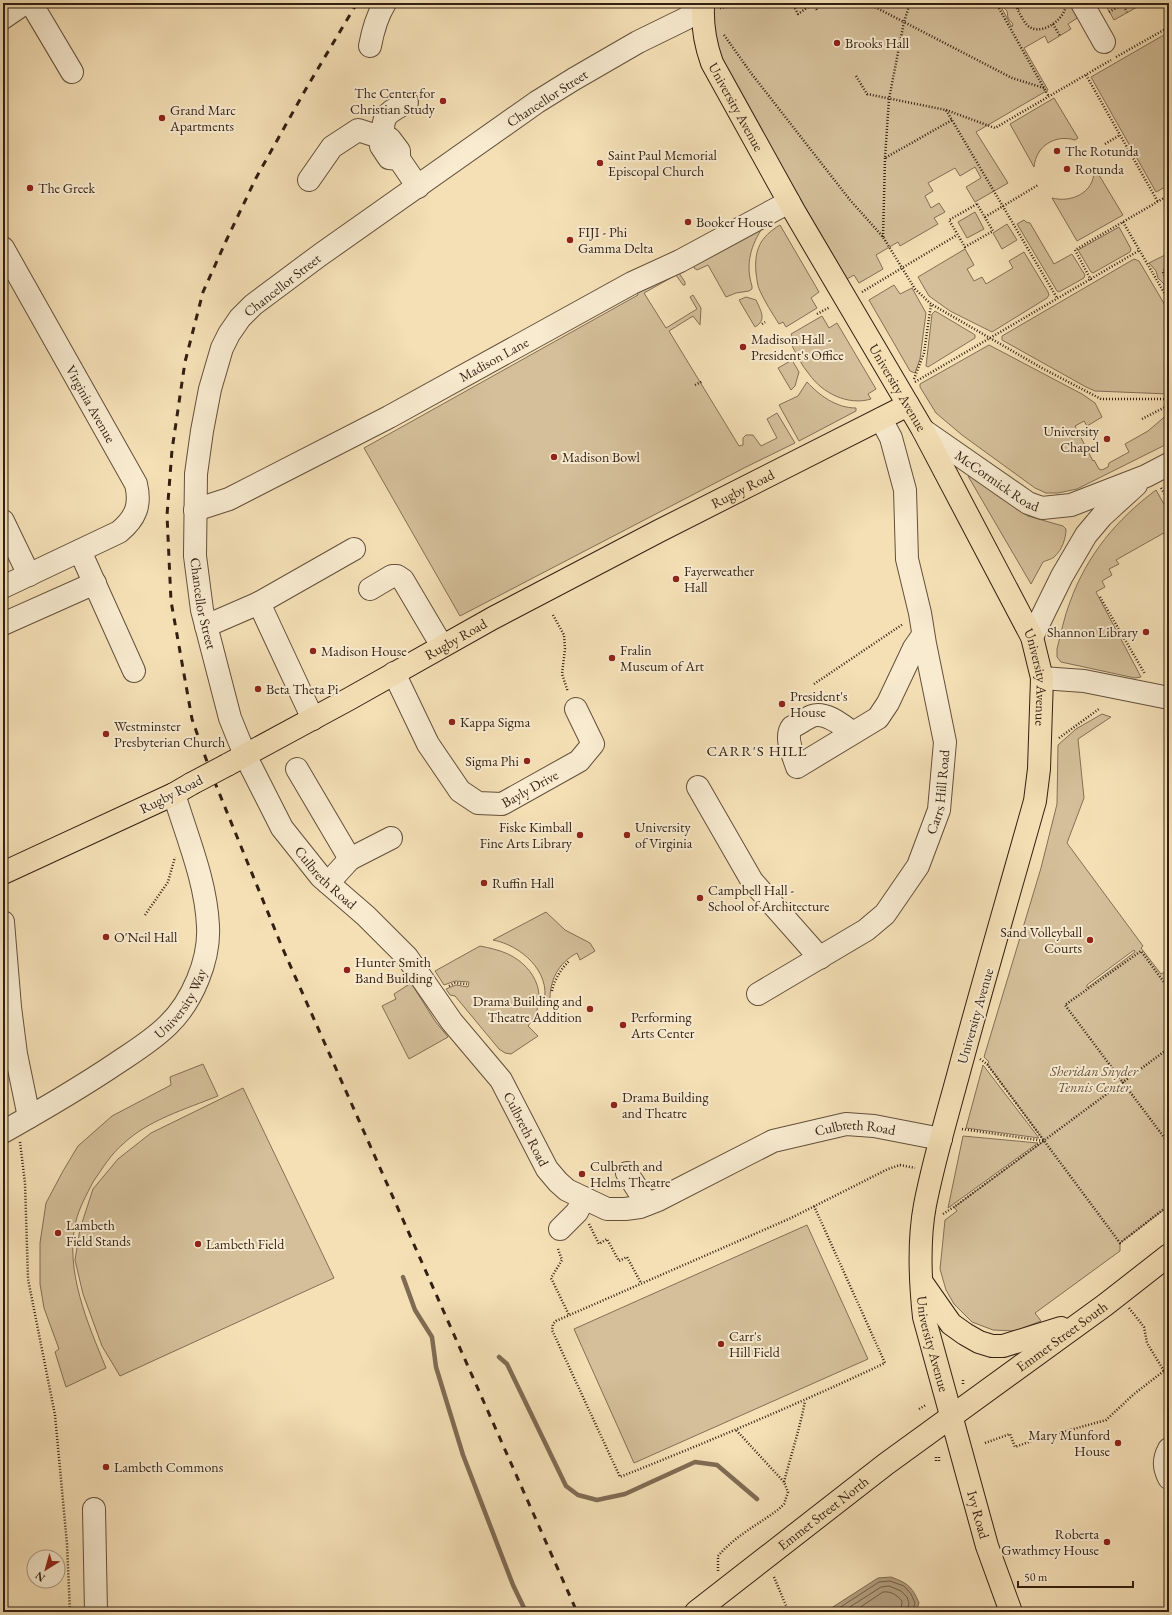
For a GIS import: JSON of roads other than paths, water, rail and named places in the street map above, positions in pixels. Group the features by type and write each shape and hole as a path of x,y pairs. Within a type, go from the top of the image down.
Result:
{"main road":[{"name":"University Avenue","path":"706,6 703,25 706,47 712,63 789,202 838,304 908,405 923,430 1032,637 1042,678 1039,769 1035,801 964,1051 925,1206 922,1225 920,1280 924,1317 952,1416"},
{"name":"Rugby Road","path":"3,872 182,789 313,719 493,618 659,531 908,405"},
{"name":"Emmet Street South","path":"952,1416 1105,1305 1169,1255"},
{"path":"920,1280 951,1324 979,1342 992,1346 1003,1346 1015,1343 1081,1321"},
{"name":"Emmet Street North","path":"696,1612 880,1469 952,1416"},
{"name":"Ivy Road","path":"952,1416 987,1546 1011,1612"}],"street":[{"path":"3,18 24,3"},
{"path":"31,3 72,72"},
{"path":"370,46 373,30 380,12 386,3"},
{"path":"1082,3 1104,42"},
{"name":"Chancellor Street","path":"236,760 230,718 206,626 197,576 195,556 195,510 196,474 210,389 222,348 236,324 253,305 543,98 638,42 685,19 706,6"},
{"path":"383,138 383,122 386,114 407,102"},
{"path":"309,180 332,147 358,130 390,139 399,151 399,159 418,187"},
{"name":"Madison Lane","path":"195,510 229,499 389,417 632,283 687,257 789,202"},
{"name":"Virginia Avenue","path":"3,248 136,484 138,496 134,517 119,532 3,587"},
{"name":"Carrs Hill Road","path":"758,994 866,930 885,914 918,866 939,810 945,742 923,635 920,612 907,560 905,490 891,438 882,419"},
{"name":"McCormick Road","path":"923,430 1028,503 1042,508 1072,505 1153,482"},
{"name":"McCormick Road","path":"1032,637 1059,582 1086,535 1102,516 1153,482 1169,464"},
{"path":"1072,505 1078,508 1086,522 1086,535"},
{"path":"3,521 29,575"},
{"path":"85,549 95,582 134,671"},
{"path":"206,626 258,603 354,549"},
{"path":"370,589 392,576 397,576 403,580 442,646"},
{"path":"3,624 95,582"},
{"path":"258,603 313,719"},
{"path":"853,733 878,718 888,703 914,648 923,635"},
{"name":"Bayly Drive","path":"394,673 428,744 460,791 478,803 502,804 579,761 593,744 576,709"},
{"path":"1042,678 1084,681 1169,698"},
{"name":"Culbreth Road","path":"236,760 282,828 321,877 366,916 407,957 452,1022 501,1080 547,1169 566,1190 607,1209 625,1209 647,1204 706,1176 773,1141 846,1124 874,1126 942,1139"},
{"path":"297,769 350,859"},
{"path":"698,787 752,881 820,958"},
{"name":"University Way","path":"17,1124 99,1075 150,1041 177,1015 201,973 206,956 208,927 205,899 182,789"},
{"path":"328,883 350,859 391,838"},
{"path":"3,922 10,1007 16,1054 17,1124"},
{"path":"626,1173 647,1204"},
{"path":"557,1232 578,1212 580,1196"},
{"path":"1169,1450 1166,1454 1164,1463 1165,1471 1169,1478"},
{"path":"94,1509 96,1612"}],"water":[{"path":"891,1577 905,1583 914,1593 919,1603 916,1612 825,1612 878,1578"}],"waterway":[{"path":"403,1277 415,1310 432,1337 436,1367 463,1455 513,1585 526,1612"},
{"path":"499,1357 507,1364 566,1486 578,1495 597,1500 625,1494 695,1462 717,1465 757,1499"}],"railway":[{"path":"357,3 307,87 256,178 203,292 185,362 172,450 167,515 171,601 192,719 211,773 282,947 577,1612"}],"place":[{"name":"Brooks Hall","path":"837,43"},
{"name":"The Center for Christian Study","path":"443,101"},
{"name":"Grand Marc Apartments","path":"162,118"},
{"name":"The Rotunda","path":"1057,151"},
{"name":"Saint Paul Memorial Episcopal Church","path":"600,163"},
{"name":"Rotunda","path":"1067,169"},
{"name":"The Greek","path":"30,188"},
{"name":"Booker House","path":"688,222"},
{"name":"FIJI - Phi Gamma Delta","path":"570,240"},
{"name":"Madison Hall - President's Office","path":"743,347"},
{"name":"University Chapel","path":"1107,439"},
{"name":"Madison Bowl","path":"554,457"},
{"name":"Fayerweather Hall","path":"676,579"},
{"name":"Shannon Library","path":"1146,632"},
{"name":"Madison House","path":"313,651"},
{"name":"Fralin Museum of Art","path":"612,658"},
{"name":"Beta Theta Pi","path":"258,689"},
{"name":"President's House","path":"782,704"},
{"name":"Kappa Sigma","path":"452,722"},
{"name":"Westminster Presbyterian Church","path":"106,734"},
{"name":"Sigma Phi","path":"527,761"},
{"name":"Fiske Kimball Fine Arts Library","path":"580,835"},
{"name":"University of Virginia","path":"627,835"},
{"name":"Ruffin Hall","path":"484,883"},
{"name":"Campbell Hall - School of Architecture","path":"700,898"},
{"name":"O'Neil Hall","path":"106,937"},
{"name":"Sand Volleyball Courts","path":"1090,940"},
{"name":"Hunter Smith Band Building","path":"347,970"},
{"name":"Drama Building and Theatre Addition","path":"590,1009"},
{"name":"Performing Arts Center","path":"623,1025"},
{"name":"Drama Building and Theatre","path":"614,1105"},
{"name":"Culbreth and Helms Theatre","path":"582,1174"},
{"name":"Lambeth Field Stands","path":"58,1233"},
{"name":"Lambeth Field","path":"198,1244"},
{"name":"Carr's Hill Field","path":"721,1344"},
{"name":"Mary Munford House","path":"1118,1443"},
{"name":"Lambeth Commons","path":"106,1467"},
{"name":"Roberta Gwathmey House","path":"1107,1542"}],"district":[{"name":"CARR'S HILL","path":"757,750"}],"park label":[{"name":"Sheridan Snyder Tennis Center","path":"1094,1080"}]}
